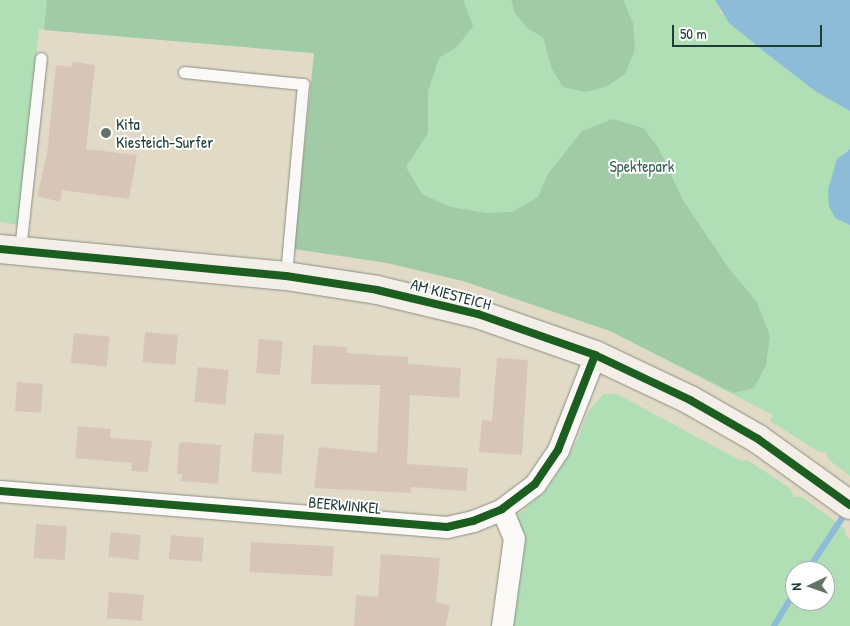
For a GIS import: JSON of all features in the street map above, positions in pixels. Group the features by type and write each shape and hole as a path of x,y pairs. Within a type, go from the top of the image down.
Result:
{"street":[{"name":"AM KIESTEICH","path":"10,250 286,276 377,290 478,314 595,355 690,400 758,439 850,505"},
{"name":"BEERWINKEL","path":"0,491 447,527 473,521 502,509 535,484 558,450 595,355"},
{"path":"502,509 514,538 502,626"}],"lane":[{"path":"10,250 41,58"},
{"path":"184,72 303,84 286,276"}],"green space":[{"name":"Spektepark","path":"0,0 715,0 721,13 771,57 815,91 850,111 850,149 844,152 850,225 850,476 828,459 826,452 819,452 770,421 773,415 610,331 463,281 387,263 314,53 39,29 19,225 0,222"},
{"path":"47,0 463,0 473,26 458,46 439,58 428,91 428,133 406,167 422,194 451,207 487,213 512,212 538,197 548,174 582,131 613,119 643,128 658,147 683,200 730,270 757,302 770,336 766,365 754,388 733,393 610,331 463,281 387,263 294,249 314,53 44,30"},
{"path":"511,0 623,0 633,23 635,49 625,74 608,86 586,92 563,87 551,67 543,37 528,29 515,13"},
{"path":"603,394 617,394 743,462 746,459 791,489 794,497 802,497 845,529 845,534 850,539 850,626 510,626 523,547 518,515 549,487 577,441 588,412"}],"water":[{"path":"715,0 850,0 850,111 815,91 729,23"},
{"path":"850,149 850,225 835,218 829,206 828,190 837,159"}],"building":[{"path":"73,62 95,65 86,149 137,155 129,199 62,190 60,202 37,196 47,154 56,65 72,67"},
{"path":"145,332 178,335 175,365 142,362"},
{"path":"74,333 110,337 107,367 71,363"},
{"path":"259,339 283,341 280,375 256,373"},
{"path":"313,345 347,347 347,353 408,357 408,364 461,368 459,398 410,395 407,464 468,468 466,491 411,487 411,493 314,488 319,447 377,453 380,385 311,384"},
{"path":"497,358 528,360 522,455 479,452 482,420 492,421"},
{"path":"198,367 229,370 225,405 194,402"},
{"path":"17,382 43,384 41,413 15,411"},
{"path":"78,426 111,429 110,438 152,441 148,472 131,471 132,463 75,458"},
{"path":"254,433 284,435 281,474 251,472"},
{"path":"179,443 221,445 218,484 181,481 182,474 177,474"},
{"path":"36,524 67,526 65,560 34,558"},
{"path":"111,532 141,535 138,560 108,557"},
{"path":"171,535 204,538 202,562 169,559"},
{"path":"251,542 334,546 332,576 249,572"},
{"path":"381,554 440,558 436,602 450,605 446,626 354,626 356,595 378,597"},
{"path":"109,592 144,595 142,621 107,618"}],"waterway":[{"path":"814,561 848,509"},
{"path":"774,626 785,608"}],"cycle path":[{"path":"0,249 286,276 377,290 478,314 595,355 690,400 758,439 850,505"},
{"path":"0,491 447,527 473,521 502,509 535,484 558,450 595,355"}],"place":[{"name":"Kita Kiesteich-Surfer","path":"106,133"}]}
